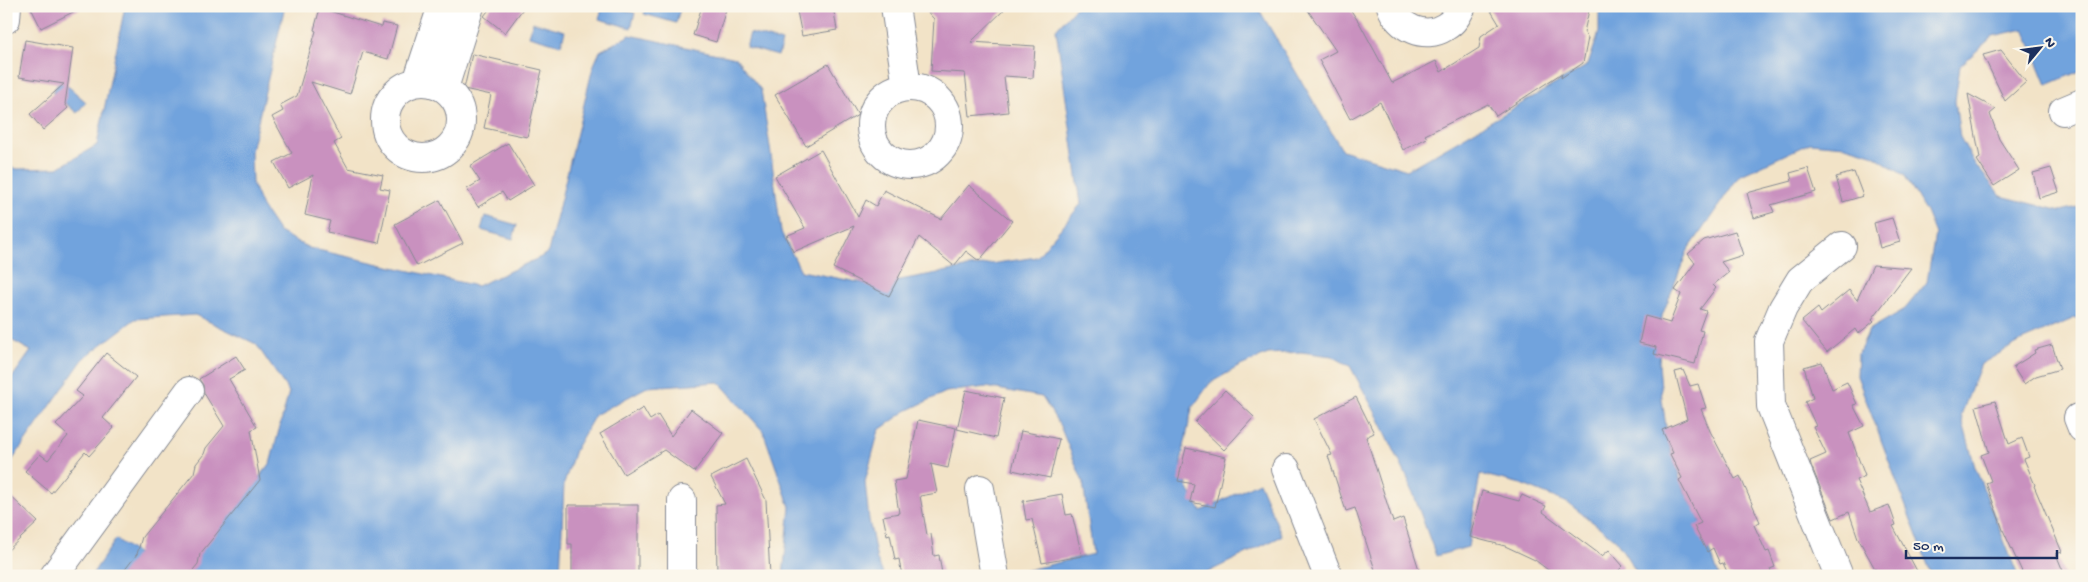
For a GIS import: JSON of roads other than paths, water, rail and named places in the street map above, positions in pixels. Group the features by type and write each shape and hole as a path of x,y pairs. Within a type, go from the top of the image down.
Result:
{"street":[{"path":"6,19 8,6"},
{"path":"417,82 442,6"},
{"path":"444,88 470,6"},
{"path":"894,6 906,87"},
{"path":"1391,6 1403,25 1416,31 1431,32 1445,28 1456,18 1462,6"},
{"path":"417,82 427,82 444,88 454,97 460,109 462,122 458,135 451,146 440,155 428,158 414,158 402,152 392,144 386,132 384,119 387,105 394,94 405,86 417,82"},
{"path":"1839,576 1771,406 1768,340 1783,308 1800,280 1842,246"},
{"path":"54,576 189,391"},
{"path":"1286,469 1328,576"},
{"path":"980,489 995,576"},
{"path":"682,500 682,576"}],"water":[{"path":"125,6 285,6 251,151 252,183 262,207 279,232 309,248 477,286 548,252 593,67 600,51 630,35 736,58 761,90 781,232 801,271 873,285 1037,257 1081,204 1056,29 1077,6 1257,6 1342,150 1407,170 1588,65 1599,32 1599,6 2082,6 2082,70 2047,85 2024,29 1993,36 1960,66 1955,101 1960,137 1975,164 2001,196 2061,211 2082,206 2082,319 2075,318 2021,341 1981,364 1961,415 1975,467 2018,576 1932,576 1857,376 1858,354 1869,330 1905,309 1927,282 1935,234 1926,212 1905,176 1872,154 1845,146 1810,143 1739,176 1687,252 1662,316 1659,364 1668,441 1683,488 1699,518 1719,576 1639,576 1616,540 1568,503 1521,484 1480,474 1468,547 1436,556 1408,479 1379,419 1350,366 1332,356 1301,352 1268,354 1238,367 1210,383 1192,408 1181,462 1188,489 1201,511 1259,482 1282,536 1200,576 1025,576 1024,571 1093,554 1083,482 1060,426 1042,397 986,387 946,392 906,411 879,430 865,482 869,520 877,560 884,576 783,576 790,507 763,431 719,382 647,387 595,415 575,450 564,484 560,576 91,576 116,539 169,575 224,521 270,464 289,392 256,344 195,315 135,319 84,358 6,469 6,386 31,351 6,337 6,167 18,169 58,168 97,145"},
{"path":"603,6 635,13 631,28 599,19"},
{"path":"646,6 670,6 680,9 676,23 644,14"},
{"path":"533,22 565,31 561,45 529,36"},
{"path":"750,33 782,42 778,56 746,47"},
{"path":"61,80 86,102 77,113 52,92"},
{"path":"485,216 517,225 513,239 481,230"}]}
